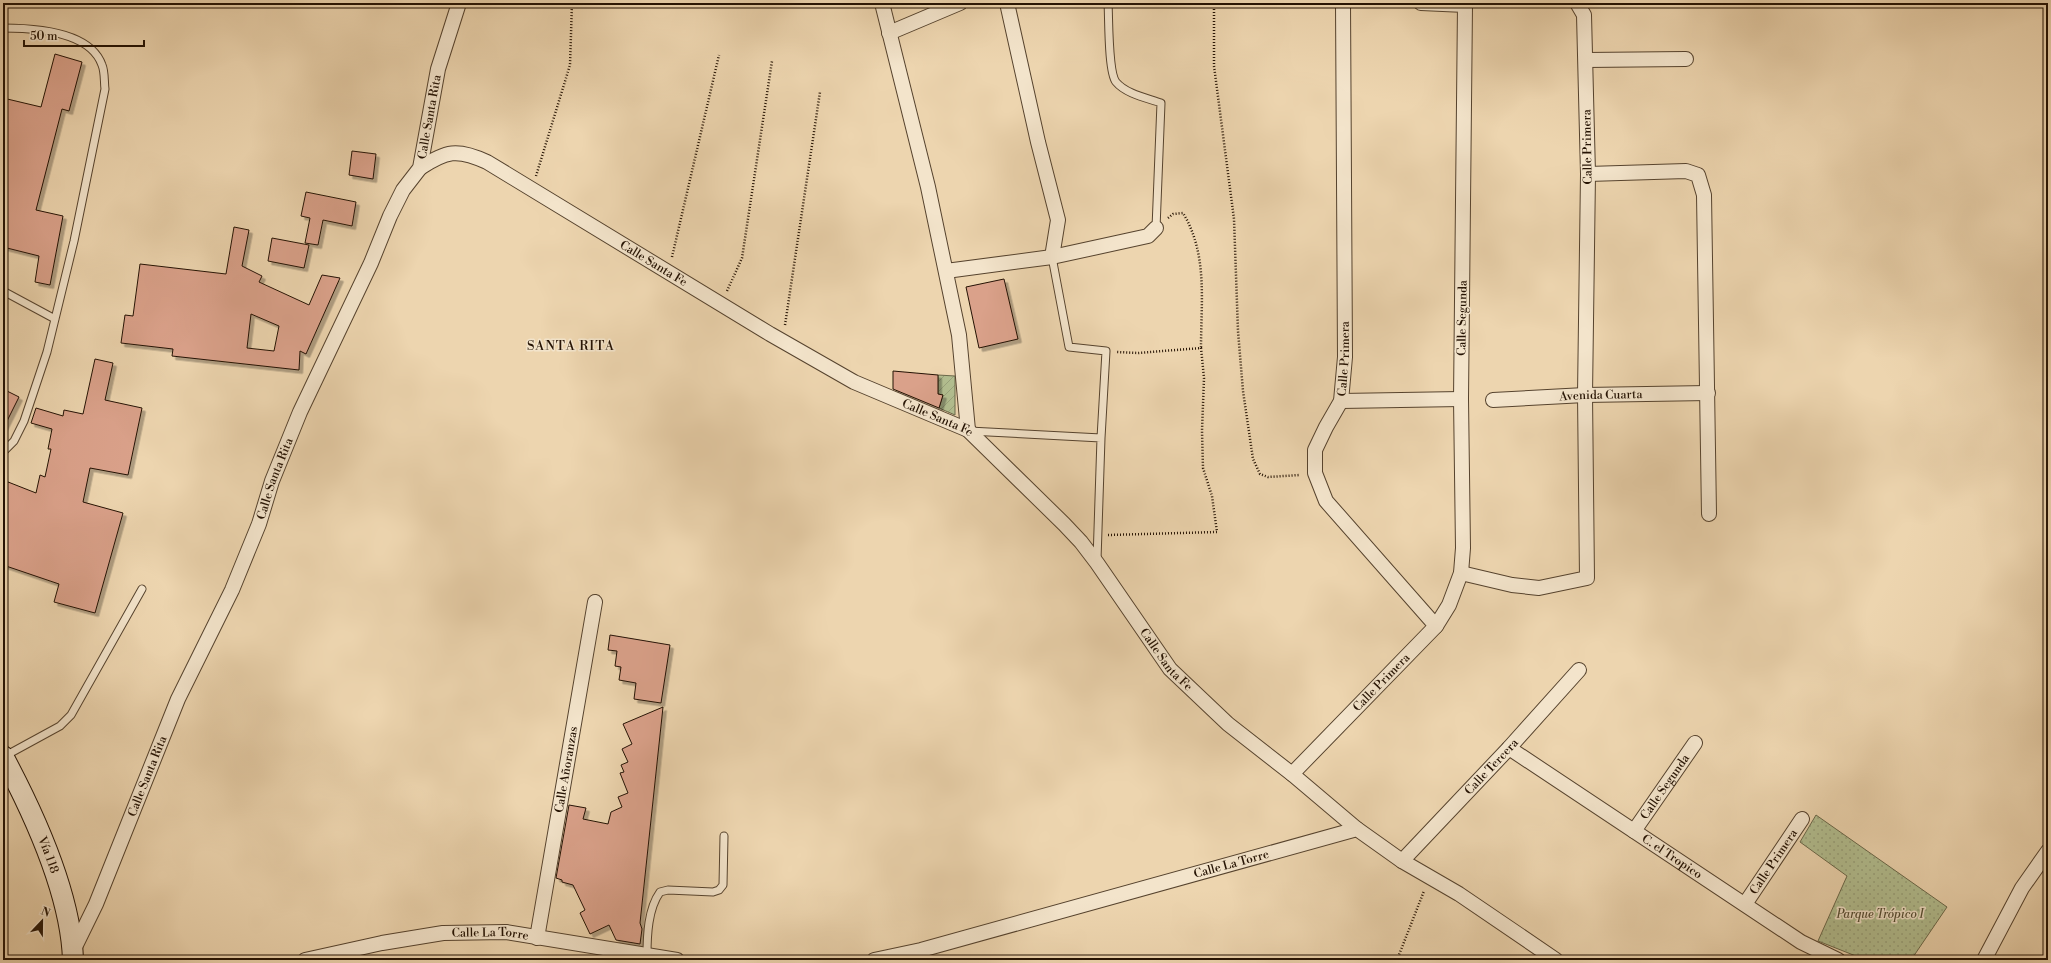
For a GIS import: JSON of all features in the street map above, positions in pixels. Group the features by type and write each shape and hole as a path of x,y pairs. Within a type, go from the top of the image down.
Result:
{"main road":[{"name":"Vía 118","path":"3,757 26,803 49,856 66,911 73,955"}],"street":[{"name":"Calle Santa Rita","path":"73,955 96,904 178,699 232,590 259,524 272,481 300,412 371,263 390,216 404,190 420,168 438,69 459,3"},
{"path":"882,3 928,186 959,335 968,430"},
{"path":"890,33 960,3"},
{"path":"1006,3 1038,142 1058,220 1052,257"},
{"name":"Calle Primera","path":"1292,774 1436,626 1326,501 1315,473 1316,450 1326,428 1342,401 1345,357 1343,3"},
{"name":"Calle Segunda","path":"1421,3 1465,5 1461,399 1463,548 1461,573 1449,605 1436,626"},
{"name":"Calle Primera","path":"1461,573 1512,585 1539,588 1587,578 1585,395 1588,174 1584,15 1577,4"},
{"path":"1586,60 1686,59"},
{"name":"Calle Santa Fe","path":"420,168 436,157 452,152 462,152 487,162 532,188 782,342 854,382 968,430 1064,524 1097,562 1170,669 1228,724 1292,774 1358,829"},
{"path":"1588,174 1686,171 1698,175 1704,195 1709,514"},
{"path":"946,271 1052,257 1148,236 1156,228"},
{"name":"Avenida Cuarta","path":"1493,400 1585,395 1708,393"},
{"path":"1342,401 1461,399"},
{"name":"Calle Añoranzas","path":"537,938 595,602"},
{"name":"Calle Tercera","path":"1402,861 1509,748 1579,670"},
{"name":"Calle Segunda","path":"1634,831 1695,743"},
{"name":"C. el Tropico","path":"1509,748 1800,942 1838,960"},
{"name":"Calle Primera","path":"1745,904 1802,819"},
{"path":"1358,829 1402,861 1459,894 1556,960"},
{"name":"Calle La Torre","path":"874,960 921,950 1358,829"},
{"path":"1984,960 2022,888 2048,852"},
{"name":"Calle La Torre","path":"305,960 382,943 443,933 506,932 677,960"}],"lane":[{"path":"1108,3 1112,71 1116,82 1126,90 1161,103 1156,228"},
{"path":"3,28 38,29 66,36 89,48 102,64 105,89 74,241 46,352 24,421 14,441 3,452"},
{"path":"1052,257 1070,347 1106,351 1101,438 1097,562"},
{"path":"3,291 55,319"},
{"path":"968,430 1101,438"},
{"path":"3,757 60,726 72,715 142,589"},
{"path":"647,956 647,939 654,900 660,892 668,890 713,892 720,890 723,885 724,836"}],"path":[{"path":"532,188 570,65 572,3"},
{"path":"702,6 747,3"},
{"path":"1214,3 1214,66 1234,219 1238,331 1243,391 1253,459 1260,474 1268,477 1315,473"},
{"path":"669,273 719,55"},
{"path":"721,304 742,258 772,61"},
{"path":"782,342 820,92"},
{"path":"1098,536 1217,532 1212,496 1203,468 1202,431 1204,378 1201,348 1202,268 1192,228 1183,213 1173,214 1156,228"},
{"path":"1106,351 1138,353 1201,348"},
{"path":"1397,960 1429,877"}],"green space":[{"path":"938,375 955,376 955,415 939,408 943,395 938,394"},
{"name":"Parque Trópico I","path":"1816,815 1947,907 1911,960 1866,960 1818,941 1847,876 1800,842"}],"building":[{"path":"55,54 82,62 69,111 62,109 36,210 63,216 50,285 35,282 39,256 3,247 3,98 41,107"},
{"path":"352,151 376,154 373,179 349,175"},
{"path":"306,192 356,202 352,226 323,220 318,245 305,243 310,218 301,216"},
{"path":"234,227 249,230 242,266 262,276 259,282 309,305 322,275 340,278 306,354 300,351 299,370 172,356 173,349 121,343 125,315 133,316 140,264 226,274","holes":["251,314 279,326 274,351 247,348"]},
{"path":"272,238 309,245 304,268 268,261"},
{"path":"1004,279 1018,339 979,348 966,287"},
{"path":"95,359 113,363 105,400 142,408 128,475 90,468 83,502 123,513 95,613 54,602 59,584 3,565 3,480 36,493 40,475 45,477 51,449 48,449 52,429 31,423 36,408 63,416 64,410 83,414"},
{"path":"893,371 938,375 938,394 943,395 939,408 893,389"},
{"path":"3,389 19,397 3,429"},
{"path":"610,635 670,645 661,703 634,699 636,683 619,680 621,667 615,666 617,651 608,650"},
{"path":"663,707 640,923 642,929 640,944 616,940 609,925 590,934 580,913 585,910 573,885 562,882 562,880 556,878 569,805 586,808 583,819 608,824 611,812 622,807 618,797 628,793 620,773 624,772 621,765 628,762 622,749 632,744 623,724"}],"district":[{"name":"SANTA RITA","path":"571,345"}]}
